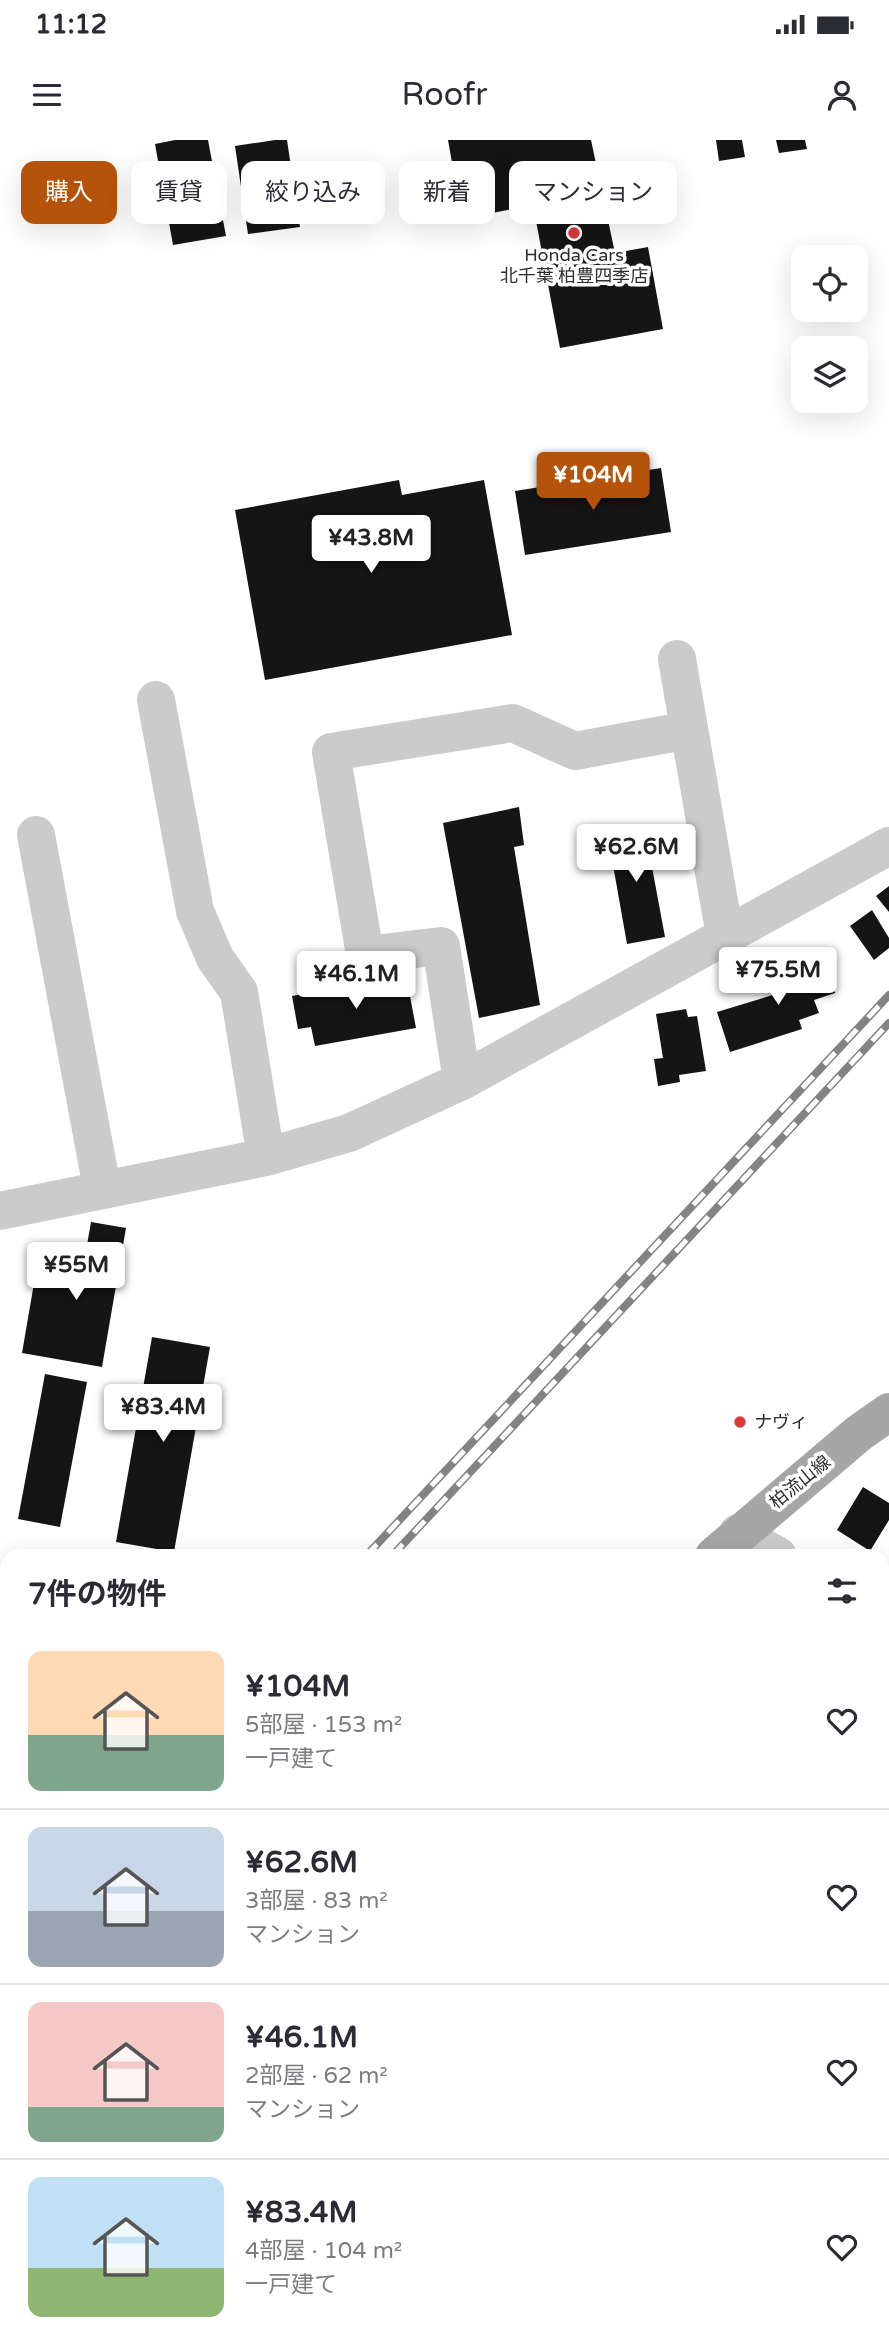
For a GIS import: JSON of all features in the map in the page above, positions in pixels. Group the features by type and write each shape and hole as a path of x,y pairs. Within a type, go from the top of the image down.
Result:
{"main road":[{"name":"柏流山線","path":"726,1544 889,1412"}],"street":[{"path":"677,659 725,936"},
{"path":"156,700 195,911 215,958 239,992 266,1157"},
{"path":"462,1081 441,946 365,955 331,752 513,723 575,751 689,730"},
{"path":"36,835 102,1188"},
{"path":"0,1211 102,1188 266,1157 349,1133 462,1081 889,846"},
{"path":"726,1544 748,1549"}],"building":[{"path":"175,140 208,140 212,161 158,161 155,144"},
{"path":"287,140 290,161 241,161 241,187 235,146"},
{"name":"Honda Cars 北千葉 柏豊四季店","path":"448,140 591,140 595,161 509,161 509,210 495,212 495,161 452,161"},
{"path":"716,140 742,140 745,157 719,161"},
{"path":"776,140 805,140 807,149 779,153"},
{"path":"169,224 224,224 226,236 173,245"},
{"path":"247,224 300,224 300,227 248,234"},
{"name":"Honda Cars 北千葉 柏豊四季店","path":"537,224 609,224 615,253 648,247 663,329 560,348"},
{"path":"661,468 671,532 525,555 515,491"},
{"path":"399,480 402,495 484,480 512,635 265,680 235,510"},
{"path":"519,807 524,845 514,847 540,1005 479,1018 443,823"},
{"path":"644,824 665,937 627,944 607,831"},
{"path":"889,886 889,912 876,896"},
{"path":"872,910 889,938 889,948 874,960 850,926"},
{"path":"824,957 835,993 814,1000 819,1013 799,1020 802,1029 730,1052 717,1012 776,994 773,984 791,978 788,968"},
{"path":"406,975 416,1028 315,1046 311,1027 298,1029 292,996"},
{"path":"686,1009 688,1017 697,1016 706,1071 679,1075 680,1082 658,1086 654,1059 663,1058 656,1014"},
{"path":"91,1222 126,1228 102,1367 22,1353 38,1260 83,1268"},
{"path":"152,1337 210,1347 175,1549 157,1549 116,1542"},
{"path":"45,1374 87,1382 60,1527 18,1519"},
{"path":"863,1487 889,1503 889,1520 871,1549 867,1549 837,1530"}],"railway":[{"path":"373,1549 889,995"},
{"path":"399,1549 889,1023"}],"place":[{"name":"Honda Cars 北千葉 柏豊四季店","path":"574,233"},
{"name":"ナヴィ","path":"740,1422"}]}
